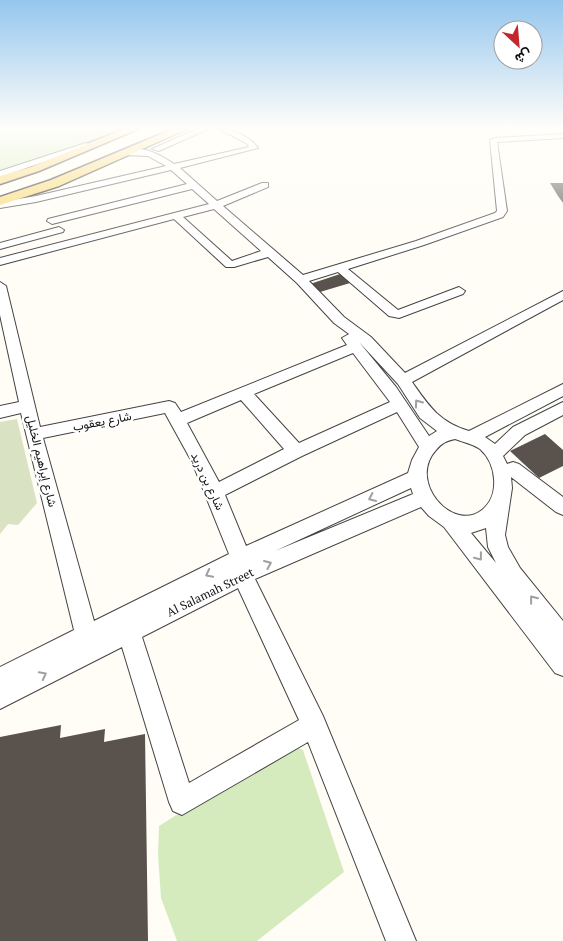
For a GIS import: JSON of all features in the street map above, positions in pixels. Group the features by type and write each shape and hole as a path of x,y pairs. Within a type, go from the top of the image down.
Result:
{"main road":[{"path":"0,180 23,173"},
{"path":"0,197 69,173"},
{"path":"0,201 79,173"}],"street":[{"path":"44,210 155,173"},
{"path":"179,173 301,280 339,320 366,340 403,380 426,414 436,423 486,445 493,455 501,474 504,488 495,534 500,553 511,571 563,638"},
{"path":"301,280 499,215 502,211 497,173"},
{"path":"0,262 216,205 265,184"},
{"path":"0,206 44,210 192,186"},
{"path":"44,210 68,244"},
{"path":"175,215 230,265 270,252"},
{"path":"0,246 59,230"},
{"path":"340,268 394,313 399,314 459,292"},
{"name":"شارع إبراهيم الخليل","path":"0,286 34,434 86,636"},
{"path":"403,380 563,295"},
{"path":"339,320 354,347 391,391 398,405 428,447"},
{"name":"شارع يعقوب","path":"34,434 174,414 242,392 354,347"},
{"path":"500,505 484,520 470,525 458,524 431,506 425,497 416,477 419,462 428,447 441,436 463,435 515,414 563,389"},
{"path":"242,392 296,451"},
{"path":"215,492 296,451 398,405"},
{"path":"0,412 28,406"},
{"path":"493,455 519,431 563,408"},
{"name":"شارع بن دريد","path":"174,414 215,492 241,567 314,725 401,941"},
{"path":"515,414 530,426"},
{"path":"513,469 563,507"},
{"name":"Al Salamah Street","path":"0,697 129,632 241,567 416,477"},
{"name":"Al Salamah Street","path":"0,679 86,636 241,567 425,497"},
{"path":"449,519 563,665"},
{"path":"129,632 182,802 314,725"}],"green space":[{"path":"17,419 37,503 18,525 8,524 0,534 0,422"},
{"path":"289,744 303,750 344,872 257,941 177,941 161,898 158,855 159,826"}],"building":[{"path":"550,183 563,183 563,203 558,196"},
{"path":"340,274 350,283 320,292 310,284"},
{"path":"545,434 563,450 563,466 539,478 510,451"},
{"path":"61,725 60,738 105,729 104,742 145,734 148,941 0,941 0,737"}]}
